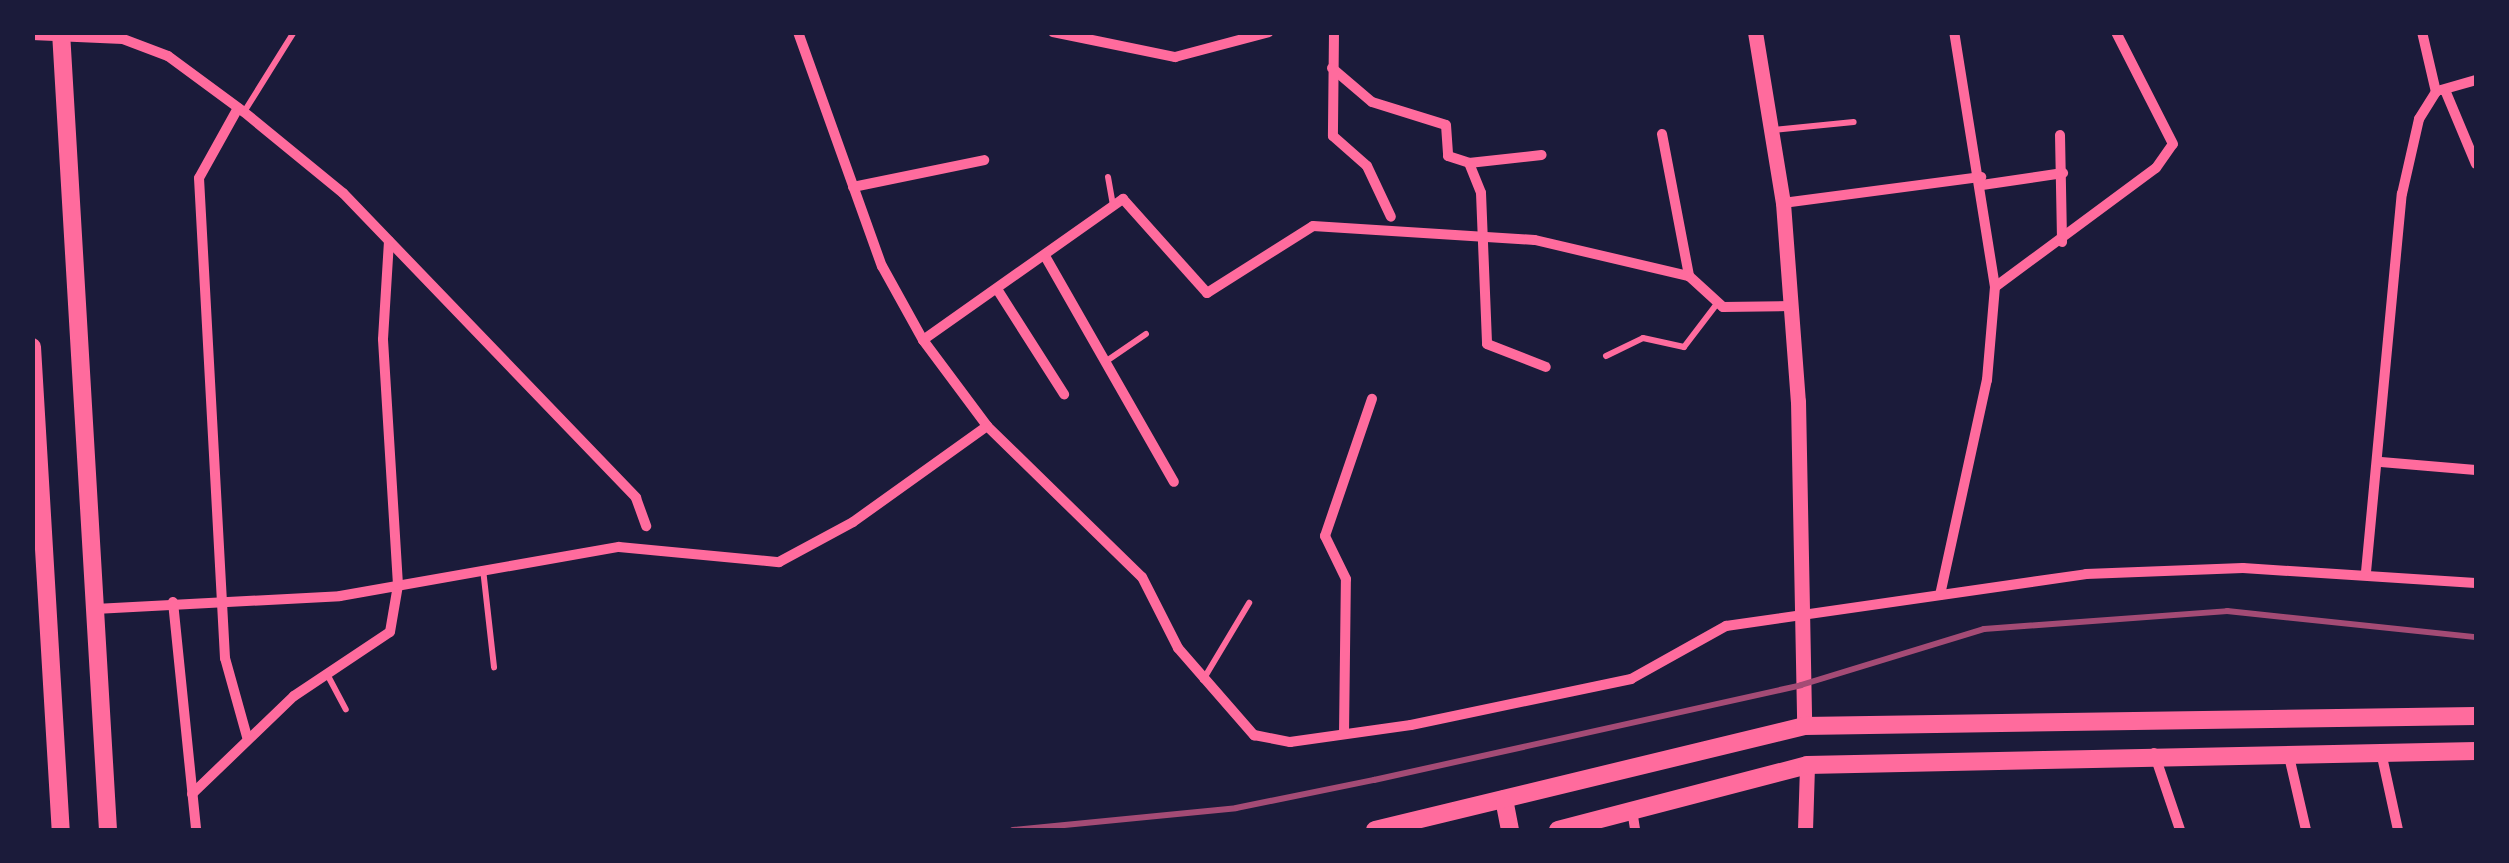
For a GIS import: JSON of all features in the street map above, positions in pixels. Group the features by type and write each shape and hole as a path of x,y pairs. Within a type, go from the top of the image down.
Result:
{"main road":[{"path":"61,34 108,830"},
{"path":"32,347 62,830"},
{"path":"1375,830 1804,726 2476,716"},
{"path":"2153,721 2154,752"},
{"path":"1558,830 1806,765 2154,752 2476,751"},
{"path":"1504,799 1510,830"}],"street":[{"path":"1054,32 1175,57 1269,32"},
{"path":"1334,32 1333,136 1368,166 1391,216"},
{"path":"1756,32 1782,203 1791,306 1804,726"},
{"path":"1940,595 1986,380 1994,287 1981,181 1954,32"},
{"path":"1994,287 2062,242 2156,168 2172,144 2116,32"},
{"path":"2422,32 2440,91 2476,164"},
{"path":"800,33 854,187 922,340 987,426 1142,577 1202,681 1254,735 1290,742 1344,734 1631,679 1726,626 1799,611 2166,566 2366,572 2476,583"},
{"path":"32,35 122,39 168,56 241,110 389,240 636,498 646,526"},
{"path":"1332,68 1372,102 1441,119 1448,156 1469,163 1542,155"},
{"path":"2366,572 2381,462 2384,324 2402,194 2419,119 2440,91 2476,80"},
{"path":"241,110 200,178 220,603 247,737"},
{"path":"1662,134 1688,276 1716,305 1791,306"},
{"path":"2060,134 2062,242"},
{"path":"854,187 984,160"},
{"path":"1469,163 1483,233 1487,344 1546,367"},
{"path":"1782,203 2063,173"},
{"path":"922,340 1113,206 1133,200 1206,293 1313,226 1483,233 1688,276"},
{"path":"192,794 247,737 326,673 390,632 398,585 383,339 389,240"},
{"path":"1045,256 1108,360 1174,482"},
{"path":"997,289 1064,394"},
{"path":"1344,734 1346,579 1325,536 1372,400"},
{"path":"95,609 172,602 220,603 398,585 483,567 648,546 716,562 779,562 853,522 987,426"},
{"path":"2381,462 2476,470"},
{"path":"172,602 196,830"},
{"path":"2381,751 2398,830"},
{"path":"2154,752 2180,830"},
{"path":"2287,752 2306,830"},
{"path":"1805,830 1806,765"},
{"path":"1632,810 1635,830"}],"lane":[{"path":"241,110 294,32"},
{"path":"1771,130 1854,122"},
{"path":"1108,177 1113,206"},
{"path":"1606,356 1643,338 1684,347 1716,305"},
{"path":"1108,360 1146,334"},
{"path":"483,567 494,667"},
{"path":"1202,681 1248,603"},
{"path":"326,673 346,709"}],"railway":[{"path":"1013,830 1236,808 1374,780 1801,685 1984,629 2227,611 2476,637"}]}
